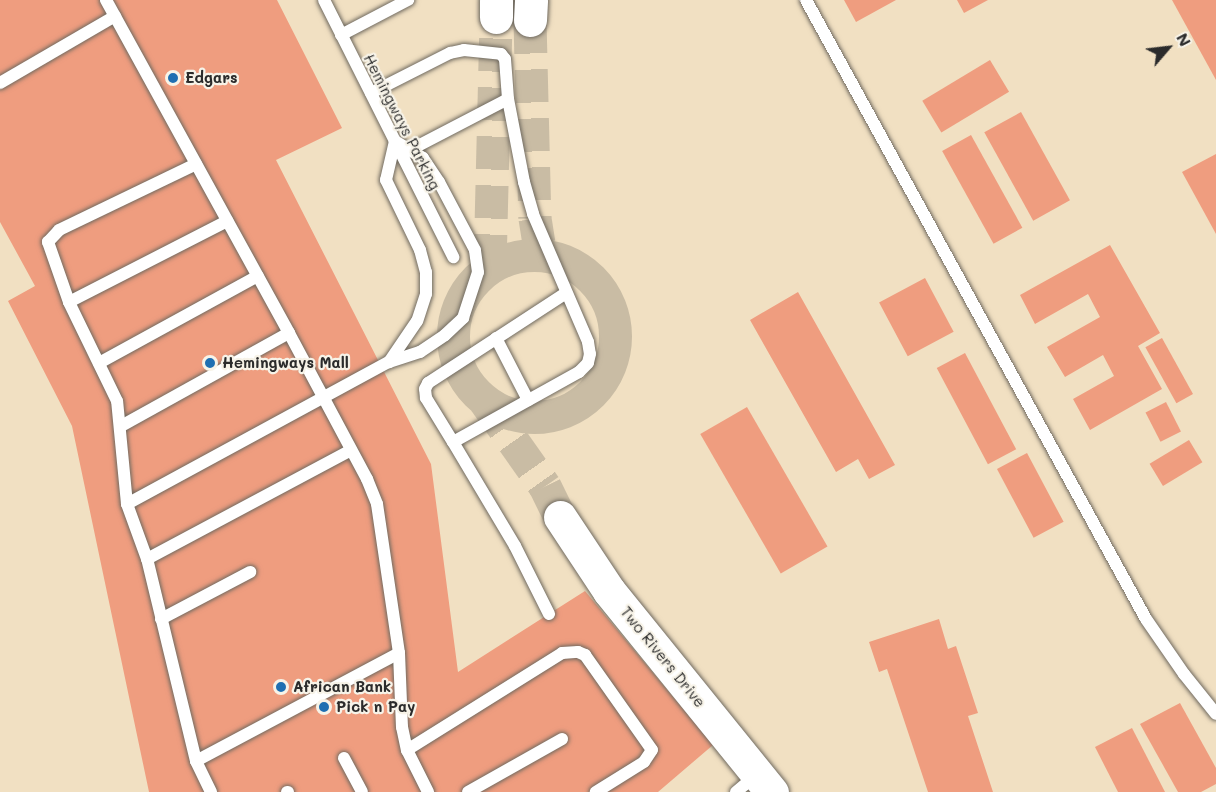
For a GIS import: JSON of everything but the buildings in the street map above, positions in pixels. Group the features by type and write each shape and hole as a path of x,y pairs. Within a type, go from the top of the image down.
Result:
{"main road":[{"name":"Two Rivers Drive","path":"560,517 609,591 755,786"}],"lane":[{"path":"106,0 290,333 377,504 399,652 401,707 407,750 428,792"},
{"name":"Hemingways Parking","path":"324,0 453,257"},
{"path":"341,35 408,0"},
{"path":"806,0 1146,619 1184,675 1216,714"},
{"path":"0,82 115,16"},
{"path":"371,93 440,56 464,50 503,55 506,63 508,99 516,150 533,214 588,342 588,363 579,372 453,442"},
{"path":"410,150 508,99"},
{"path":"127,504 389,362 420,352 445,335 463,318 478,272 475,250 439,182 423,158 395,141 386,180 420,250 426,272 426,294 417,321 389,362"},
{"path":"196,164 59,230 51,237 49,251 69,302 117,401 127,504 147,559 196,761 211,792"},
{"path":"69,302 228,221"},
{"path":"99,363 258,276"},
{"path":"549,614 515,546 426,398 425,389 437,375 566,294"},
{"path":"121,426 290,333"},
{"path":"496,338 528,400"},
{"path":"147,559 351,450"},
{"path":"161,620 249,572"},
{"path":"196,761 399,652"},
{"path":"407,750 562,653 578,652 585,655 652,750 644,762 596,792"},
{"path":"468,792 562,739"},
{"path":"344,758 362,792"}],"tunnel":[{"path":"490,267 496,17"},
{"path":"530,20 535,218 539,243"},
{"path":"534,255 565,261 591,279 609,305 615,336 609,367 591,393 565,411 534,417 503,411 477,393 459,367 453,336 459,305 477,279 503,261 534,255"},
{"path":"485,401 545,486 560,517"}],"place":[{"name":"Edgars","path":"173,78"},
{"name":"Hemingways Mall","path":"210,363"},
{"name":"African Bank","path":"281,687"},
{"name":"Pick n Pay","path":"324,707"}]}
